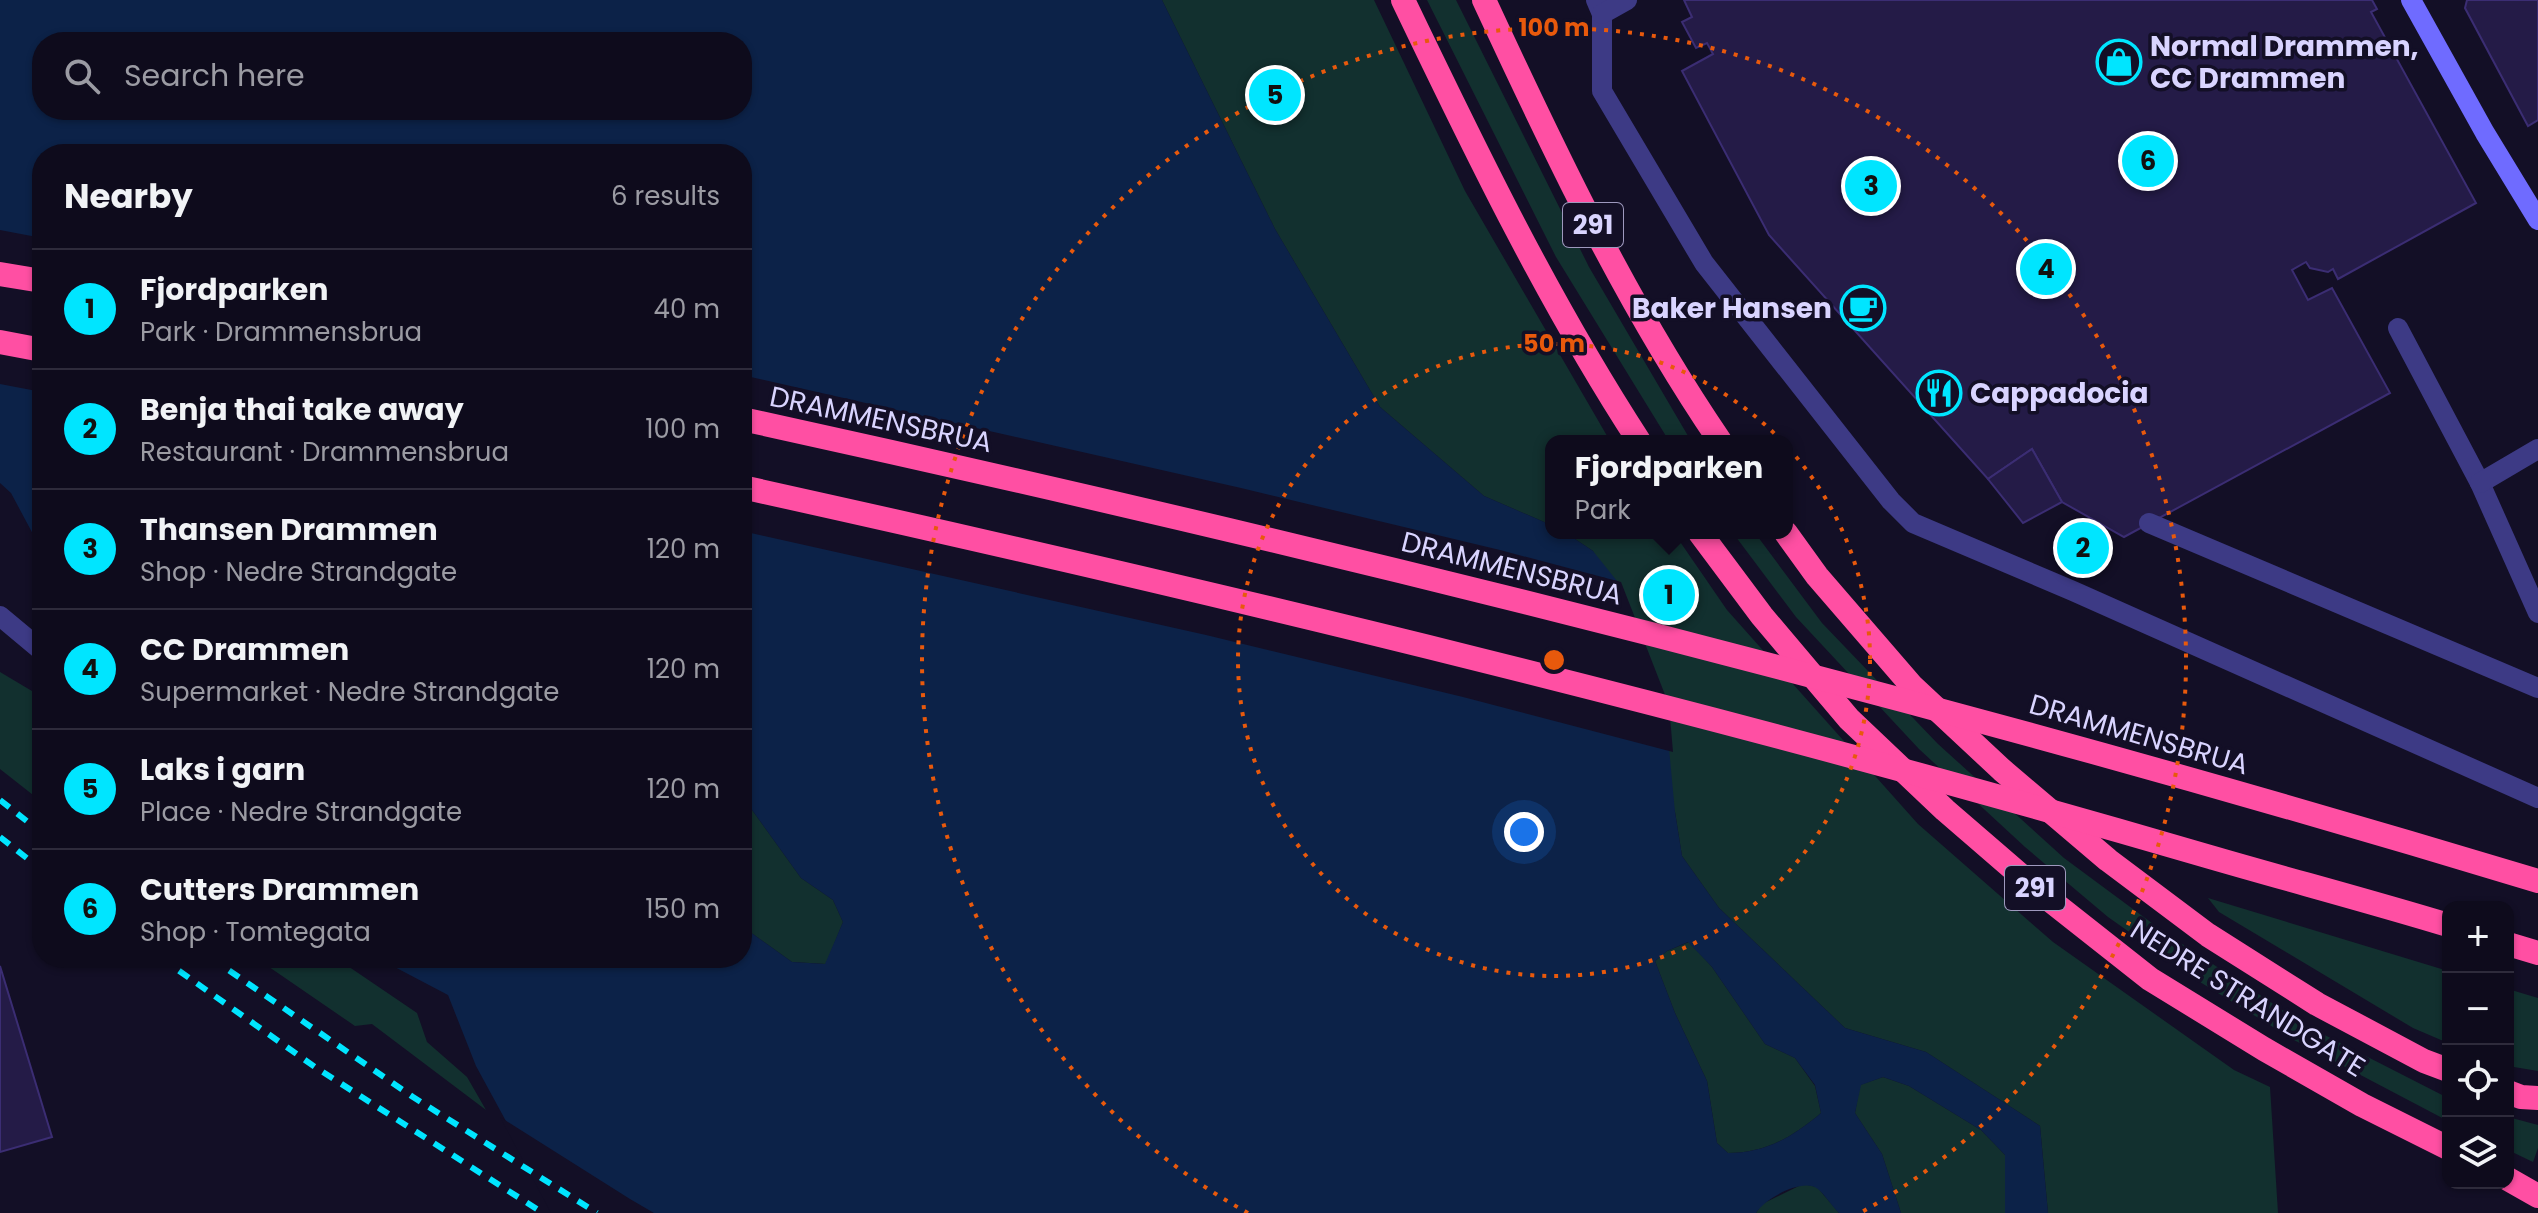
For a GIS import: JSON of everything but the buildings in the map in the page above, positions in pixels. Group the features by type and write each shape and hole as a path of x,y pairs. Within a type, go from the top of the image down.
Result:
{"highway":[{"name":"291","path":"1403,0 1469,139 1549,289 1635,435"},
{"name":"291","path":"1484,0 1533,106 1612,261 1680,382 1716,435"},
{"path":"0,274 32,279"},
{"path":"0,342 32,348"},
{"name":"DRAMMENSBRUA","path":"752,421 1009,478 1482,590 1888,695 2261,799 2538,881"},
{"path":"752,489 1187,588 1468,656 2003,797 2442,923"},
{"name":"NEDRE STRANDGATE","path":"1704,539 1762,616 1849,719 1945,810 2041,893 2150,979 2350,1098 2442,1145"},
{"name":"NEDRE STRANDGATE","path":"1790,539 1817,576 1912,686 2002,770 2108,860 2208,935 2317,1004 2442,1068"},
{"path":"2514,946 2538,953"},
{"path":"2514,1094 2538,1098"},
{"path":"2514,1182 2538,1196"}],"street":[{"path":"2411,0 2485,133 2538,220"}],"lane":[{"path":"1627,0 1599,7 1602,91 1704,263 1891,501 1913,523 2538,798"},
{"path":"2398,328 2480,483 2538,613"},
{"path":"2480,483 2538,449"},
{"path":"2149,523 2538,688"},
{"path":"0,616 32,643"}],"green space":[{"path":"1162,0 1374,0 1465,191 1607,435 1545,435 1545,522 1484,496 1380,407 1275,229"},
{"path":"1427,0 1456,0 1589,267 1687,435 1665,435 1556,257"},
{"path":"1575,539 1678,539 1727,610 1918,824 2053,942 2234,1070 2270,1087 2278,1213 2048,1213 2040,1126 1926,1052 1845,1028 1719,908 1682,856 1675,812 1593,551"},
{"path":"1738,539 1759,539 1822,623 1938,744 2064,858 2164,932 2307,1026 2442,1095 2442,1118 2294,1040 2200,982 2108,917 2025,847 1919,749 1796,617"},
{"path":"0,672 32,691 32,794 0,769"},
{"path":"752,810 801,878 833,900 843,922 826,964 792,962 752,933"},
{"path":"2208,898 2442,969 2442,1040 2413,1028 2219,912"},
{"path":"1689,942 1712,967 1765,1044 1795,1058 1815,1086 1821,1113 1800,1129 1766,1147 1728,1153 1717,1143 1707,1081 1655,961 1667,951"},
{"path":"271,968 351,968 417,1013 427,1042 467,1077 486,1110 372,1024 355,1026"},
{"path":"2514,991 2538,998 2538,1071 2514,1067"},
{"path":"1883,1077 1909,1086 1981,1130 2005,1155 2005,1213 1901,1213 1882,1154 1855,1113 1860,1085"},
{"path":"2514,1119 2538,1125 2538,1148 2533,1162 2514,1153"},
{"path":"1803,1184 1817,1187 1839,1213 1756,1213 1762,1204"}],"water":[{"path":"0,0 1162,0 1275,229 1380,407 1484,496 1545,522 1545,539 1575,539 1593,551 1617,581 1665,706 1682,856 1719,908 1845,1028 1926,1052 2040,1126 2048,1213 2005,1213 2005,1155 1981,1130 1909,1086 1883,1077 1861,1085 1855,1113 1882,1154 1901,1213 1839,1213 1818,1189 1803,1186 1775,1196 1756,1213 556,1213 476,1066 448,995 397,968 752,968 752,933 792,962 825,964 843,922 833,900 801,878 752,810 752,144 32,144 32,532 11,493 0,483","holes":["1688,942 1712,967 1765,1044 1795,1058 1815,1085 1821,1113 1800,1129 1766,1147 1728,1153 1717,1143 1707,1081 1655,961 1667,951"]}],"pier":[{"path":"0,230 32,236 32,390 0,384"},
{"path":"752,377 1241,488 1621,582 1669,705 1673,752 1206,635 752,533"},
{"path":"500,1117 630,1199 654,1213 551,1213"}],"railway":[{"path":"0,800 32,825"},
{"path":"0,837 32,862"},
{"path":"175,968 315,1067 543,1213"},
{"path":"226,968 413,1097 597,1213"}],"place":[{"name":"Normal Drammen, CC Drammen","path":"2119,62"},
{"name":"Laks i garn","path":"1275,95"},
{"name":"Cutters Drammen","path":"2148,161"},
{"name":"Thansen Drammen","path":"1871,186"},
{"name":"CC Drammen","path":"2046,269"},
{"name":"Baker Hansen","path":"1863,308"},
{"name":"Cappadocia","path":"1939,393"},
{"name":"Benja thai take away","path":"2083,548"},
{"name":"Fjordparken","path":"1669,595"}]}
